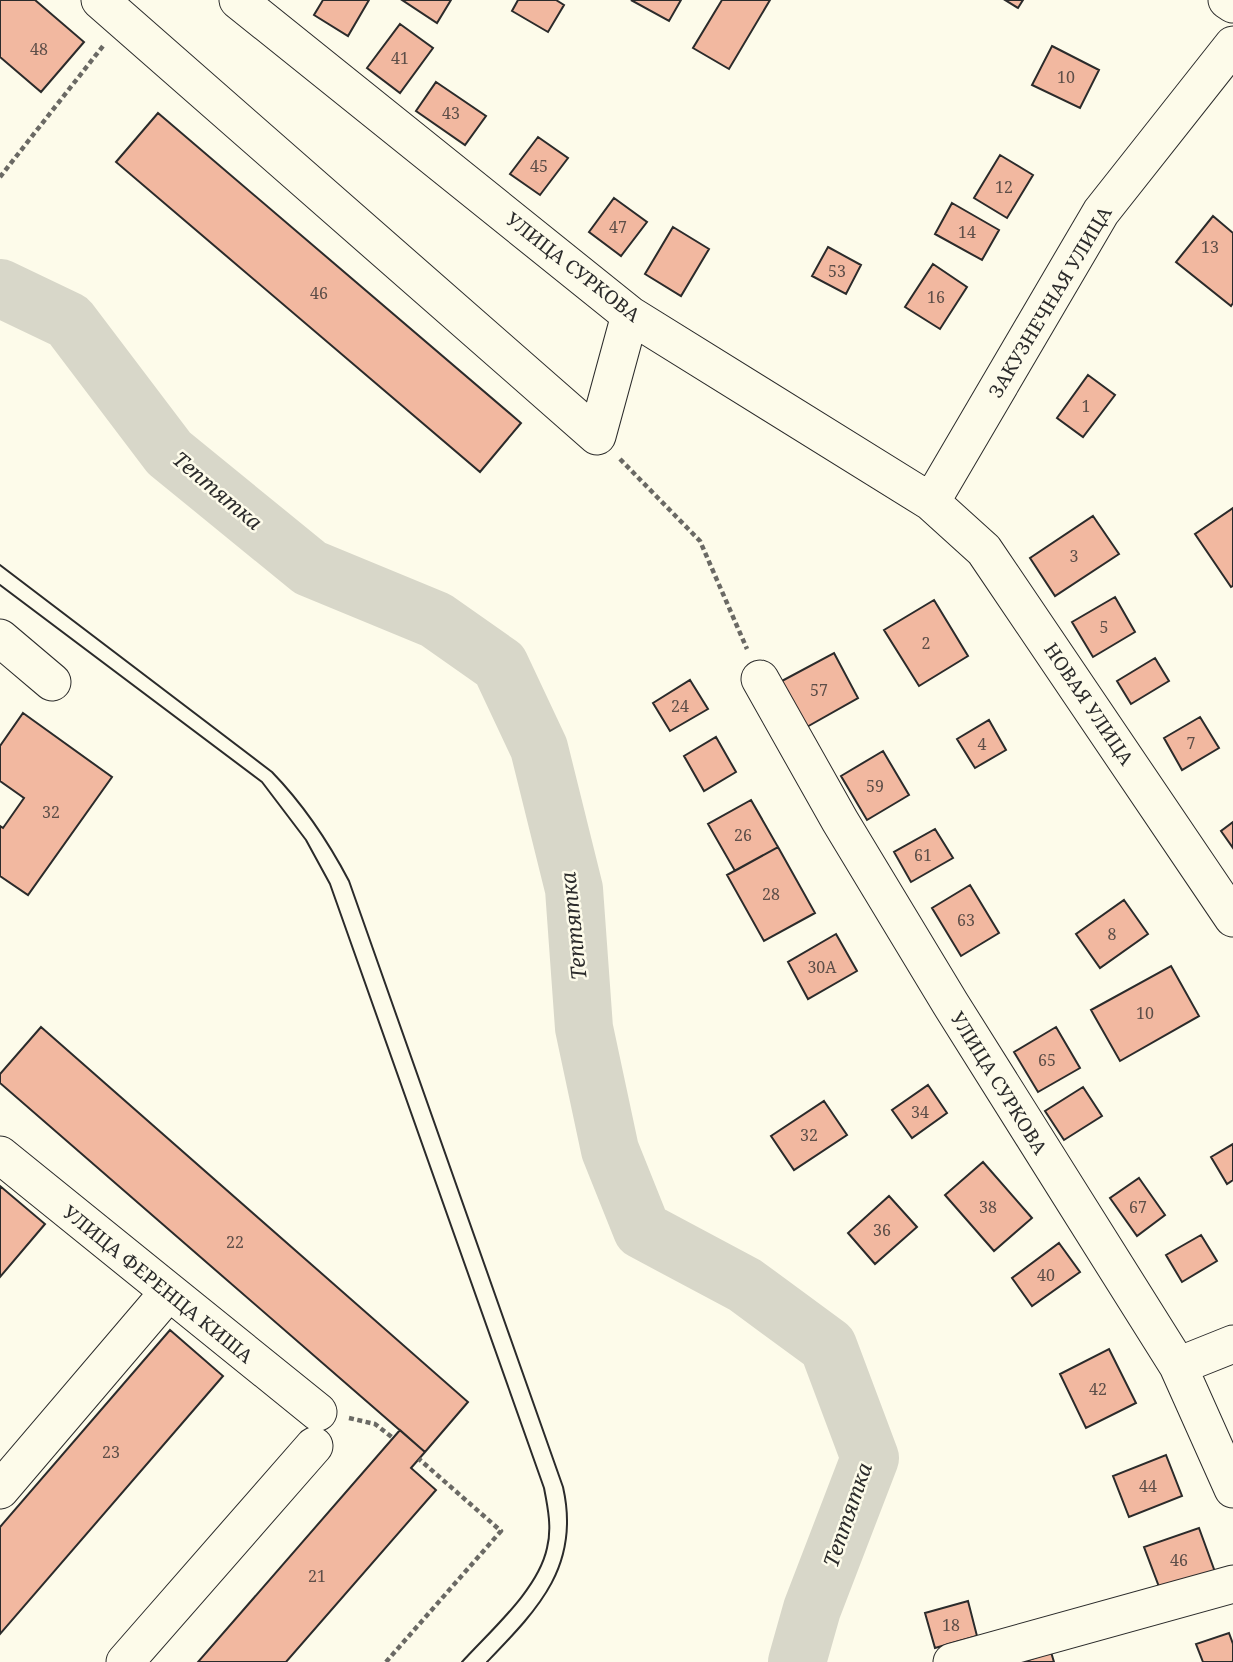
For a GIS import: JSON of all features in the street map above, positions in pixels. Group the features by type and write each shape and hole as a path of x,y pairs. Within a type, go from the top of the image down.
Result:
{"street":[{"name":"УЛИЦА СУРКОВА","path":"238,0 630,315 932,502"},
{"path":"1227,0 1233,4"},
{"path":"119,6 597,436 630,315"},
{"name":"ЗАКУЗНЕЧНАЯ УЛИЦА","path":"932,502 1101,212 1233,45"},
{"name":"НОВАЯ УЛИЦА","path":"932,502 984,550 1233,918"},
{"path":"0,638 52,682"},
{"name":"УЛИЦА СУРКОВА","path":"760,679 840,821 950,1003 1178,1366 1233,1489"},
{"name":"УЛИЦА ФЕРЕНЦА КИША","path":"0,1156 167,1293 316,1429"},
{"path":"0,1490 167,1293"},
{"path":"1178,1366 1233,1344"},
{"path":"125,1662 316,1429"},
{"path":"952,1662 1233,1584"}],"path":[{"path":"0,177 108,40 119,6"},
{"path":"597,436 700,541 760,679"},
{"path":"316,1429 375,1424 393,1438"},
{"path":"386,1662 501,1531 419,1459"}],"building":[{"path":"0,0 35,0 84,42 41,92 0,57"},
{"path":"323,0 369,0 348,36 314,15"},
{"path":"402,0 451,0 437,23"},
{"path":"518,0 556,0 564,5 548,32 512,11"},
{"path":"631,0 681,0 669,21"},
{"path":"722,0 770,0 729,69 693,48"},
{"path":"1005,0 1023,0 1018,8"},
{"path":"400,24 433,48 400,93 367,68"},
{"path":"1052,46 1099,70 1080,108 1032,85"},
{"path":"436,82 486,116 465,145 416,111"},
{"path":"158,113 521,423 480,472 116,162"},
{"path":"538,137 568,158 540,195 510,174"},
{"path":"1000,155 1033,175 1007,218 974,198"},
{"path":"614,198 647,222 621,256 589,232"},
{"path":"952,203 999,230 982,260 935,234"},
{"path":"1213,216 1233,233 1231,306 1176,262"},
{"path":"673,227 709,249 681,296 645,274"},
{"path":"828,247 861,265 846,294 812,276"},
{"path":"933,264 967,287 940,329 905,307"},
{"path":"1088,375 1115,395 1083,437 1057,418"},
{"path":"1233,508 1233,586 1231,587 1195,534"},
{"path":"1093,516 1119,554 1055,596 1030,558"},
{"path":"1115,597 1135,632 1093,657 1072,622"},
{"path":"934,600 968,656 919,686 884,630"},
{"path":"834,653 858,698 805,728 780,682"},
{"path":"1155,658 1169,681 1131,704 1117,681"},
{"path":"690,680 708,709 670,731 653,703"},
{"path":"23,713 112,777 28,895 0,876 0,826 3,828 24,798 0,781 0,746"},
{"path":"1200,717 1219,748 1182,770 1164,738"},
{"path":"989,720 1006,750 975,768 957,739"},
{"path":"716,737 736,772 704,791 684,756"},
{"path":"883,751 909,795 867,820 841,776"},
{"path":"751,800 778,847 735,871 708,824"},
{"path":"1233,822 1233,848 1221,831"},
{"path":"935,829 953,858 911,882 894,852"},
{"path":"778,847 815,913 764,941 727,875"},
{"path":"970,885 999,933 961,956 932,908"},
{"path":"1124,900 1148,934 1100,968 1076,934"},
{"path":"836,934 857,971 808,999 788,962"},
{"path":"1171,966 1199,1016 1120,1061 1091,1010"},
{"path":"41,1027 468,1402 425,1452 0,1083 0,1074"},
{"path":"1056,1027 1080,1068 1038,1092 1014,1052"},
{"path":"928,1085 947,1113 912,1138 892,1110"},
{"path":"1083,1087 1102,1116 1064,1140 1045,1111"},
{"path":"824,1101 847,1135 794,1170 771,1136"},
{"path":"1233,1144 1233,1180 1227,1184 1211,1157"},
{"path":"983,1162 1032,1218 994,1251 945,1195"},
{"path":"1139,1178 1165,1215 1137,1236 1110,1198"},
{"path":"0,1186 45,1224 0,1277"},
{"path":"889,1196 917,1227 875,1264 848,1233"},
{"path":"1201,1235 1217,1261 1182,1282 1166,1255"},
{"path":"1059,1243 1080,1272 1032,1306 1012,1278"},
{"path":"170,1330 223,1376 0,1634 0,1527"},
{"path":"1109,1349 1136,1403 1086,1428 1060,1374"},
{"path":"400,1430 425,1452 411,1468 436,1490 286,1662 198,1662"},
{"path":"1166,1455 1182,1496 1129,1517 1113,1476"},
{"path":"1199,1528 1215,1572 1161,1592 1144,1547"},
{"path":"968,1601 977,1636 935,1648 925,1613"},
{"path":"1229,1633 1233,1644 1233,1662 1203,1662 1196,1644"},
{"path":"1051,1652 1054,1662 1023,1662"}],"waterway":[{"name":"Тептятка","path":"0,288 69,321 169,453 310,568 436,620 500,665 539,748 574,889 584,1028 610,1150 642,1230 745,1285 828,1346 870,1458 812,1609 797,1662"}],"tram line":[{"path":"0,565 272,772 314,824 349,881 563,1487 567,1515 566,1540 551,1584 523,1623 487,1662"},
{"path":"0,585 262,782 306,840 330,884 544,1488 547,1503 547,1548 534,1579 512,1609 462,1662"}]}
